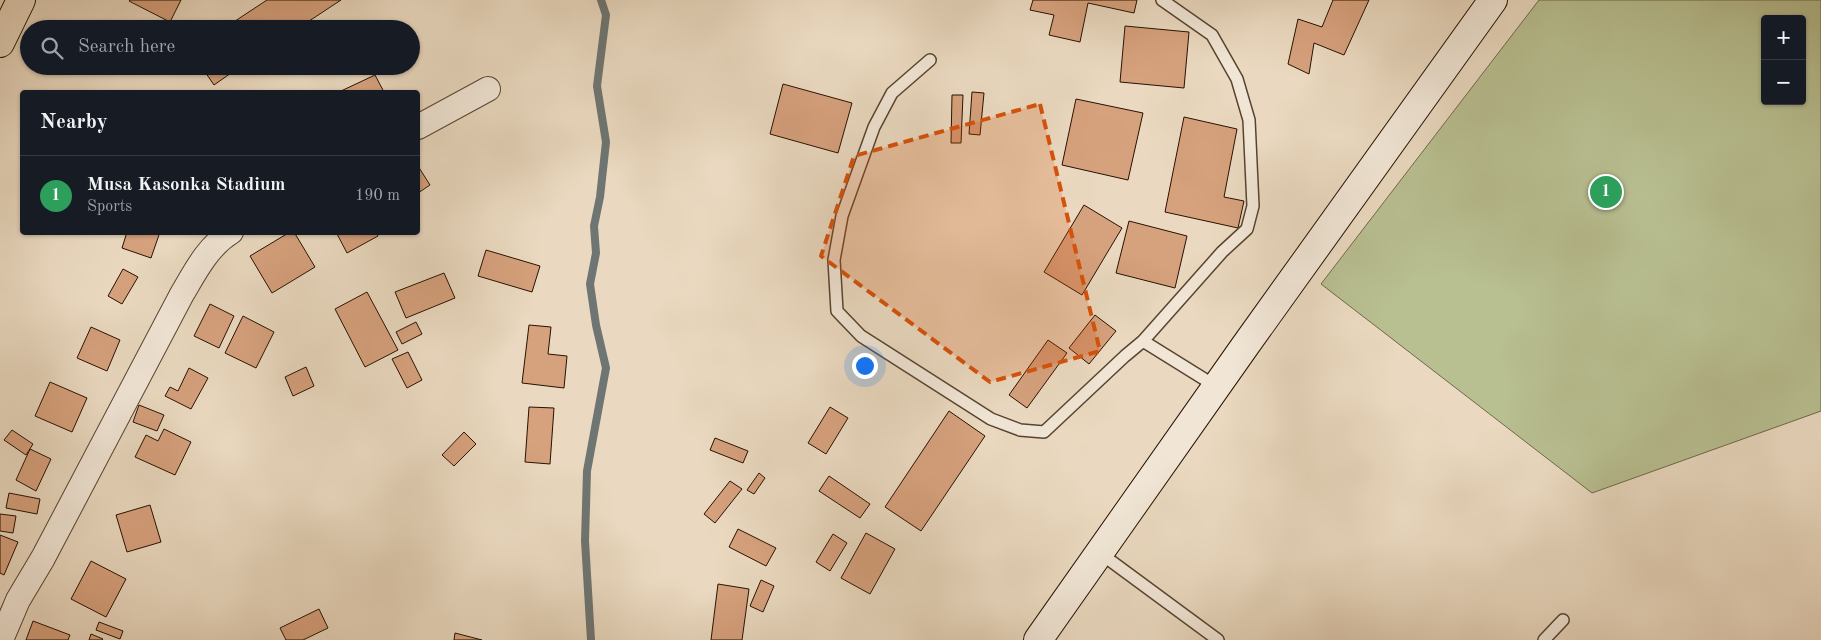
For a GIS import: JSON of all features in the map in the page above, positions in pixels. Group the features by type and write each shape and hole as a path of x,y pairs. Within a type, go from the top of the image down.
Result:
{"highway":[{"path":"0,42 21,0"}],"street":[{"path":"1038,640 1493,0"},
{"path":"420,126 488,89"},
{"path":"1,640 18,600 43,558 182,294 201,262 226,235"}],"lane":[{"path":"930,60 892,92 874,127 842,216 834,260 837,310 861,336 991,419 1020,430 1044,432 1143,341 1222,252 1247,228 1253,206 1249,120 1237,79 1212,36 1162,0"},
{"path":"1143,341 1217,387"},
{"path":"1100,553 1218,640"},
{"path":"1544,640 1563,620"}],"highlighted area":[{"path":"1040,104 1100,351 990,382 821,256 854,156"}],"green space":[{"path":"1539,0 1821,0 1821,411 1592,493 1321,284"}],"building":[{"path":"181,0 171,20 166,20 129,1"},
{"path":"267,0 341,0 311,20 237,20"},
{"path":"1033,0 1137,0 1134,13 1088,3 1080,42 1049,35 1054,15 1030,10"},
{"path":"1333,0 1369,0 1344,55 1314,43 1309,74 1288,64 1298,19 1322,27"},
{"path":"1125,26 1189,32 1184,88 1120,82"},
{"path":"207,75 228,75 214,85"},
{"path":"375,75 383,90 343,90"},
{"path":"783,84 852,103 838,153 770,134"},
{"path":"972,92 984,93 980,135 969,134"},
{"path":"952,95 963,95 961,143 951,143"},
{"path":"1076,99 1143,113 1128,180 1062,165"},
{"path":"1184,117 1237,129 1224,197 1244,201 1238,228 1165,212"},
{"path":"420,169 430,185 420,192"},
{"path":"1084,205 1122,228 1082,295 1044,272"},
{"path":"1129,221 1187,236 1175,288 1116,273"},
{"path":"126,235 159,235 151,258 122,248"},
{"path":"285,235 296,235 315,267 272,293 250,256"},
{"path":"338,235 378,235 378,236 347,253"},
{"path":"486,250 540,266 532,292 478,276"},
{"path":"123,269 138,277 122,304 108,296"},
{"path":"444,273 455,298 406,318 395,292"},
{"path":"367,292 398,350 365,367 335,309"},
{"path":"210,304 234,316 219,348 194,336"},
{"path":"1095,315 1116,331 1089,364 1069,348"},
{"path":"243,316 274,332 256,368 225,353"},
{"path":"416,322 422,334 402,344 396,332"},
{"path":"529,325 551,327 548,354 567,356 564,388 522,383"},
{"path":"91,327 120,340 107,371 77,358"},
{"path":"1048,340 1067,353 1027,408 1009,395"},
{"path":"408,352 422,380 407,388 392,359"},
{"path":"306,367 314,386 293,396 285,377"},
{"path":"189,368 208,378 191,409 165,396 170,387 178,391"},
{"path":"50,382 87,398 72,432 35,416"},
{"path":"139,405 164,415 157,431 133,422"},
{"path":"529,407 554,408 550,464 525,462"},
{"path":"830,407 848,418 826,454 808,443"},
{"path":"949,411 985,436 921,531 885,507"},
{"path":"164,429 191,442 175,475 135,457 146,435 158,441"},
{"path":"12,430 33,444 26,455 4,440"},
{"path":"464,432 476,444 454,466 442,455"},
{"path":"715,438 748,451 743,463 710,450"},
{"path":"30,449 51,459 36,491 16,480"},
{"path":"759,473 765,478 754,494 747,490"},
{"path":"829,476 870,504 860,518 819,491"},
{"path":"730,481 742,489 715,523 704,514"},
{"path":"9,493 40,499 37,514 6,508"},
{"path":"150,505 161,542 127,552 116,515"},
{"path":"0,514 16,516 13,533 0,531"},
{"path":"738,529 776,548 766,566 729,547"},
{"path":"866,533 895,549 870,594 841,578"},
{"path":"833,534 847,543 830,571 816,562"},
{"path":"0,535 18,542 4,575 0,573"},
{"path":"91,561 126,579 106,617 71,599"},
{"path":"761,580 774,586 763,612 750,606"},
{"path":"718,584 749,589 742,640 711,640"},
{"path":"319,609 328,628 303,640 286,640 280,628"},
{"path":"33,621 70,635 68,640 26,640"},
{"path":"99,622 123,631 120,639 96,630"},
{"path":"455,633 482,640 454,640"},
{"path":"91,634 103,639 89,640"}],"waterway":[{"path":"591,640 585,541 587,471 606,368 596,325 590,284 596,253 594,226 600,197 606,142 597,86 606,15 601,0"}],"place":[{"name":"Musa Kasonka Stadium","path":"1606,192"}]}
